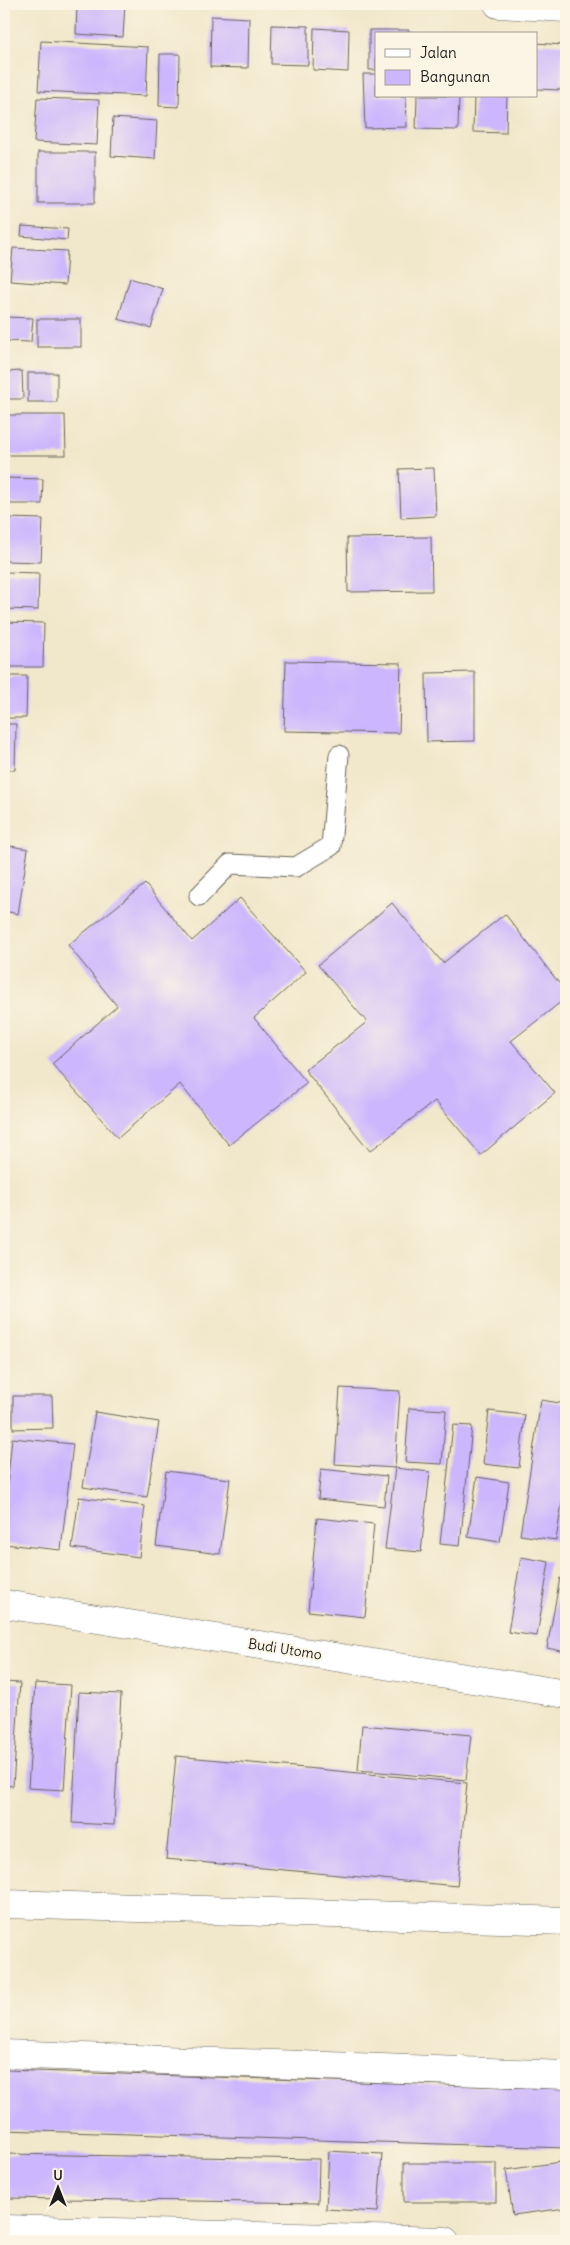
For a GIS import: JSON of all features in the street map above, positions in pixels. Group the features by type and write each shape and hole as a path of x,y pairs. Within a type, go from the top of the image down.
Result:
{"street":[{"path":"498,4 566,8"},
{"name":"Budi Utomo","path":"4,1604 566,1694"},
{"path":"4,1904 566,1921"},
{"path":"4,2054 566,2076"},
{"path":"4,2230 445,2241"}],"lane":[{"path":"199,896 230,864 296,867 332,846 339,755"}],"building":[{"path":"77,4 125,4 123,37 76,34"},
{"path":"211,16 249,18 248,68 210,67"},
{"path":"272,25 308,26 308,65 271,64"},
{"path":"314,28 349,30 348,72 313,70"},
{"path":"369,30 409,30 409,32 375,32 375,70 369,70"},
{"path":"41,41 148,47 146,96 38,91"},
{"path":"538,43 563,45 561,90 538,89"},
{"path":"160,54 180,54 179,107 159,106"},
{"path":"363,74 375,74 375,98 406,98 407,127 365,128"},
{"path":"37,98 99,100 97,145 34,142"},
{"path":"417,98 459,98 458,130 416,129"},
{"path":"474,98 507,98 506,133 473,132"},
{"path":"113,118 157,121 155,159 111,156"},
{"path":"38,152 95,152 95,203 38,203"},
{"path":"22,226 68,229 67,240 21,236"},
{"path":"13,248 67,251 65,285 10,281"},
{"path":"130,278 163,289 151,328 118,319"},
{"path":"4,317 33,318 31,342 4,341"},
{"path":"37,319 81,319 81,347 37,347"},
{"path":"22,371 23,399 4,399 4,372"},
{"path":"28,373 57,373 57,402 28,402"},
{"path":"4,415 65,415 66,455 4,455"},
{"path":"434,468 436,516 401,518 399,469"},
{"path":"4,478 43,479 42,504 4,504"},
{"path":"7,518 43,519 41,562 5,561"},
{"path":"431,537 432,591 348,592 347,538"},
{"path":"6,572 39,573 38,610 5,609"},
{"path":"4,622 44,623 43,667 4,667"},
{"path":"286,661 401,663 399,733 284,731"},
{"path":"475,672 475,741 427,742 426,673"},
{"path":"4,676 27,676 26,718 4,718"},
{"path":"4,724 16,724 15,770 4,770"},
{"path":"4,845 28,849 18,914 4,911"},
{"path":"145,884 192,941 240,898 306,972 254,1018 307,1083 229,1145 180,1084 118,1138 52,1064 117,1006 68,945"},
{"path":"392,903 443,963 505,914 566,992 566,998 511,1041 555,1093 481,1155 435,1101 370,1151 305,1070 367,1022 318,965"},
{"path":"340,1388 400,1391 395,1468 335,1464"},
{"path":"13,1396 52,1396 53,1428 13,1429"},
{"path":"541,1400 566,1404 566,1478 556,1540 520,1535"},
{"path":"409,1408 446,1410 442,1464 405,1462"},
{"path":"489,1411 525,1415 519,1468 483,1464"},
{"path":"95,1412 159,1422 147,1497 83,1487"},
{"path":"453,1425 472,1426 460,1546 440,1544"},
{"path":"12,1438 73,1444 61,1550 4,1544 4,1515"},
{"path":"395,1468 430,1472 421,1552 385,1549"},
{"path":"321,1469 387,1476 384,1506 318,1499"},
{"path":"166,1471 230,1479 220,1554 156,1546"},
{"path":"477,1477 509,1482 500,1542 468,1537"},
{"path":"79,1497 145,1506 139,1557 72,1548"},
{"path":"317,1518 374,1524 365,1617 308,1611"},
{"path":"521,1557 549,1562 537,1636 508,1632"},
{"path":"560,1578 566,1579 566,1652 547,1648"},
{"path":"4,1682 20,1683 13,1786 4,1785"},
{"path":"35,1683 71,1685 64,1790 28,1788"},
{"path":"79,1692 121,1694 114,1825 72,1823"},
{"path":"362,1725 471,1735 466,1780 358,1770"},
{"path":"176,1756 467,1783 457,1886 166,1859"},
{"path":"4,2070 566,2089 566,2148 4,2130"},
{"path":"329,2151 382,2154 378,2212 326,2209"},
{"path":"4,2154 319,2159 318,2203 4,2198"},
{"path":"560,2162 566,2208 513,2215 506,2170"},
{"path":"404,2163 496,2163 496,2202 404,2202"}]}
